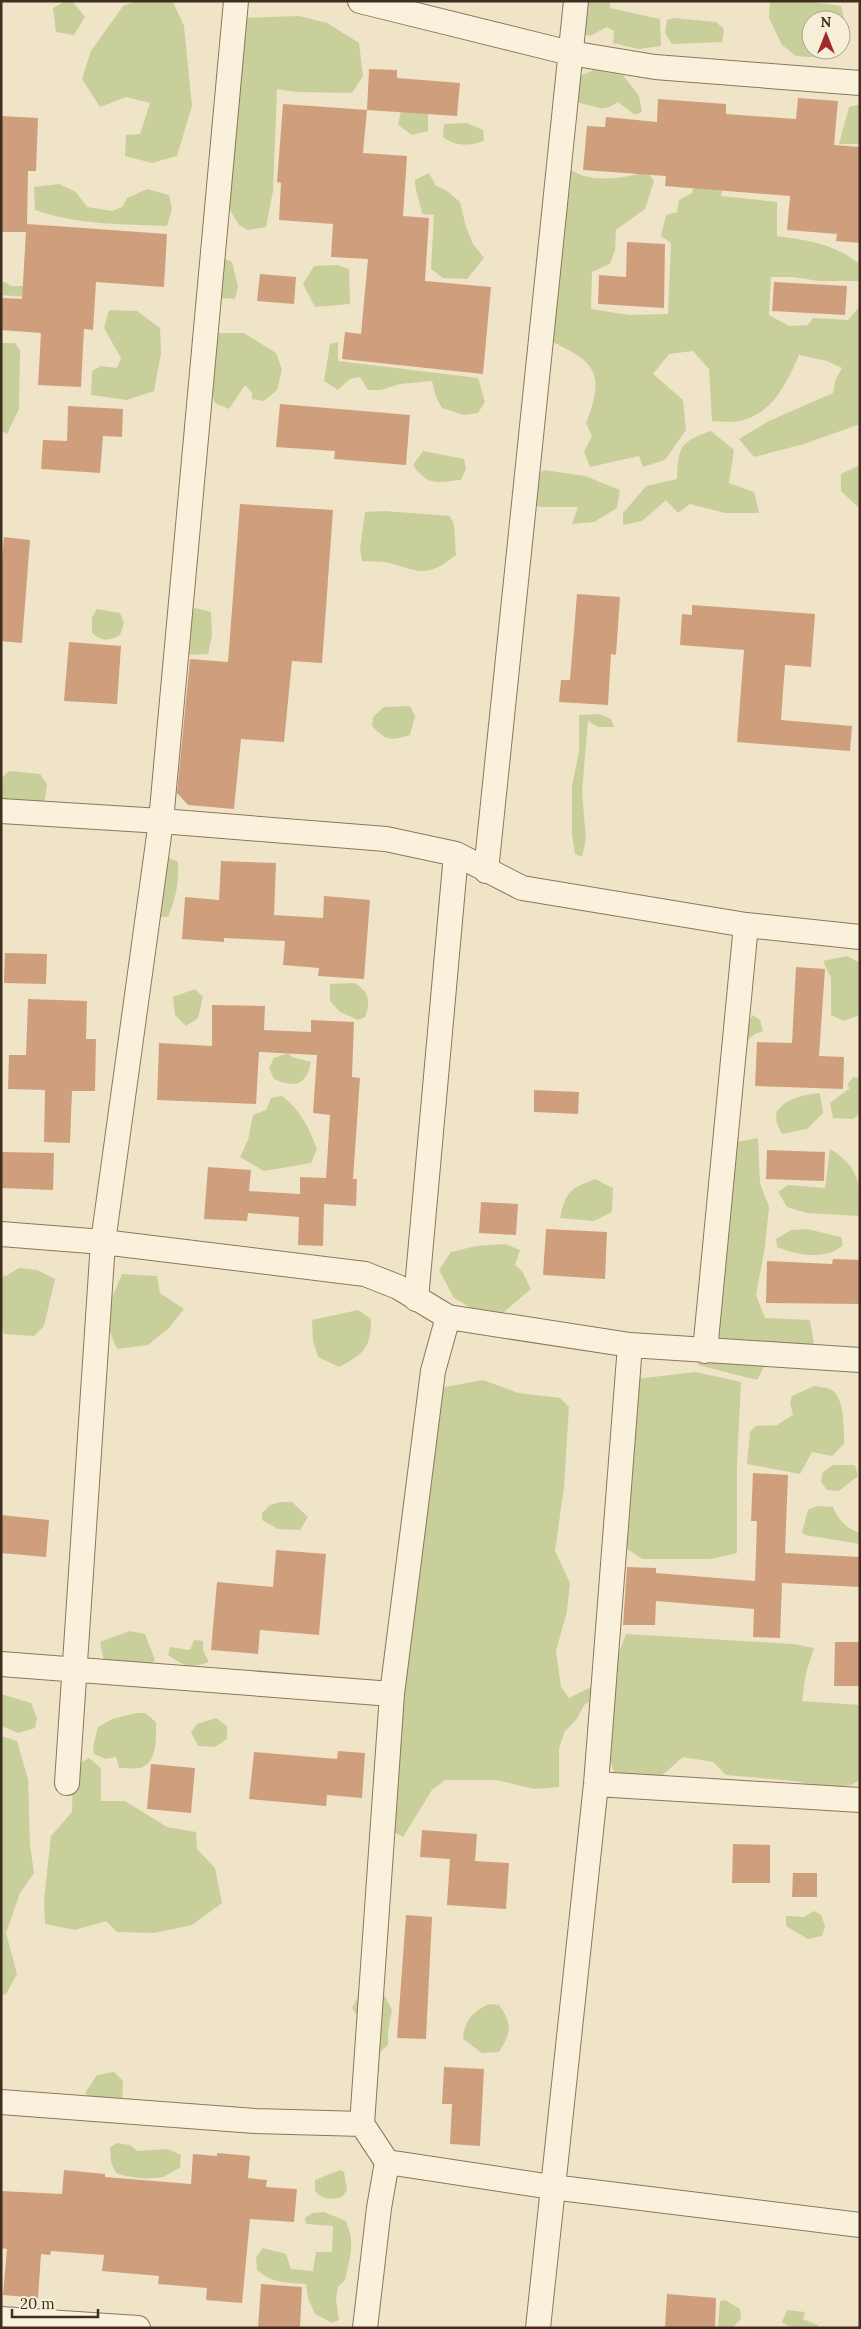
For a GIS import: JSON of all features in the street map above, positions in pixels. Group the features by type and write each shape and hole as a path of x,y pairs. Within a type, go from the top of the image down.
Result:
{"street":[{"path":"67,1784 103,1242 161,820 236,1"},
{"path":"360,1 570,53 655,67 860,83"},
{"path":"486,871 576,1"},
{"path":"1,811 161,820 386,839 456,854 522,888 746,925 860,937"},
{"path":"416,1299 456,854"},
{"path":"705,1351 746,925"},
{"path":"1,1234 103,1242 365,1274 398,1287 448,1317 630,1345 860,1360"},
{"path":"365,2328 379,2208 387,2162 362,2124 392,1694 433,1371 448,1317"},
{"path":"538,2328 596,1784 630,1345"},
{"path":"1,1664 392,1694"},
{"path":"596,1784 860,1800"},
{"path":"1,2102 255,2121 362,2124"},
{"path":"387,2162 552,2187 860,2225"},
{"path":"1,2319 138,2328"}],"green space":[{"path":"66,1 72,1 85,17 74,35 56,32 53,8"},
{"path":"137,1 173,2 184,26 192,106 177,156 152,163 125,156 126,135 140,134 150,103 126,97 100,107 82,79 91,51 123,6"},
{"path":"573,1 610,1 610,8 660,19 661,46 639,49 613,43 614,31 607,27 590,36 573,32"},
{"path":"770,1 805,1 841,6 842,10 801,10 801,56 796,56 782,45 769,18"},
{"path":"299,16 327,23 359,43 363,76 352,93 296,92 277,89 273,191 266,227 248,230 239,225 230,210 212,202 241,18"},
{"path":"673,18 716,22 724,29 722,42 672,44 665,33 667,20"},
{"path":"594,70 623,75 639,96 642,112 635,115 618,102 608,107 597,108 579,103 564,102 572,79"},
{"path":"428,103 428,131 412,135 398,125 402,106"},
{"path":"860,104 860,144 839,144 849,107"},
{"path":"467,123 483,130 484,141 463,145 453,143 443,137 444,124"},
{"path":"564,164 573,171 593,178 615,178 648,172 654,181 645,209 616,230 615,250 610,264 592,272 591,309 629,315 668,314 671,243 661,236 666,215 677,212 679,200 692,193 698,169 725,173 721,196 777,202 777,236 830,247 860,264 860,281 819,281 792,277 771,277 769,315 789,326 808,325 813,318 848,320 860,306 860,424 804,444 754,457 739,439 769,421 833,393 835,381 842,368 827,361 799,355 777,396 761,412 751,418 736,422 712,421 709,369 693,351 669,354 653,374 683,400 686,430 665,460 643,467 639,456 590,467 584,452 592,436 586,423 595,390 595,378 591,368 584,360 544,338 545,178"},
{"path":"429,173 436,186 446,190 460,202 466,227 473,244 484,258 467,279 443,278 431,269 434,215 422,214 415,180"},
{"path":"59,184 76,192 87,207 112,211 122,207 127,198 147,189 169,195 172,209 167,226 67,219 35,210 34,187"},
{"path":"225,259 232,262 238,286 235,299 209,297 197,289 199,279"},
{"path":"338,265 349,269 350,304 315,307 303,284 314,266"},
{"path":"5,282 11,286 33,286 28,297 1,295 1,283"},
{"path":"109,310 137,311 160,328 161,353 154,391 127,400 91,395 92,371 101,366 117,368 121,358 104,328"},
{"path":"209,333 244,333 276,353 282,370 277,390 264,401 252,399 252,393 245,385 229,409 215,403 209,382"},
{"path":"338,342 338,361 478,378 485,402 478,413 464,415 442,408 436,397 432,381 400,384 381,390 368,390 360,377 350,379 338,390 324,381 330,344"},
{"path":"1,343 15,343 20,350 19,409 7,434 1,431"},
{"path":"711,431 734,450 729,483 754,492 759,513 725,513 690,504 678,513 666,500 642,521 623,525 623,513 646,486 677,479 678,459 680,452 687,442"},
{"path":"423,451 464,459 466,469 461,480 434,482 423,477 413,465"},
{"path":"860,465 860,509 841,491 841,474"},
{"path":"544,470 585,476 620,490 617,508 594,522 572,524 578,507 542,507 519,503 521,488"},
{"path":"384,511 450,516 454,524 456,555 438,567 424,571 387,562 362,561 360,549 365,512"},
{"path":"97,609 120,613 124,623 120,635 106,640 92,633 92,618"},
{"path":"192,609 211,612 212,636 208,654 187,655"},
{"path":"410,706 415,716 410,735 393,739 381,735 372,726 373,717 384,707"},
{"path":"599,714 611,719 614,727 598,727 588,721 582,791 586,839 582,857 575,854 572,834 572,786 579,752 579,715"},
{"path":"9,771 40,774 47,784 44,808 1,805 1,779"},
{"path":"165,856 178,862 176,890 168,917 153,917"},
{"path":"847,956 860,963 860,1015 844,1021 831,1015 831,978 823,961"},
{"path":"355,983 368,997 365,1017 358,1020 340,1012 330,1001 330,984"},
{"path":"195,989 203,997 198,1018 186,1026 175,1015 173,997"},
{"path":"753,1015 760,1020 763,1031 755,1034 744,1043 745,1025"},
{"path":"288,1053 292,1057 311,1062 306,1076 298,1083 288,1084 274,1079 269,1068 274,1058"},
{"path":"853,1077 860,1078 860,1113 853,1119 833,1118 830,1103 850,1088 847,1085"},
{"path":"820,1093 823,1113 807,1129 782,1134 777,1124 776,1113 780,1108 795,1098"},
{"path":"282,1096 289,1101 304,1120 317,1149 311,1163 264,1171 240,1157 248,1140 253,1115 266,1110 271,1098"},
{"path":"758,1138 760,1183 769,1207 765,1247 756,1295 765,1318 810,1320 814,1345 770,1355 757,1380 698,1365 698,1331 725,1144"},
{"path":"830,1149 840,1156 853,1170 860,1195 860,1216 807,1213 787,1207 778,1192 788,1185 825,1188"},
{"path":"595,1179 613,1188 612,1212 594,1221 560,1218 564,1202 570,1192"},
{"path":"807,1229 841,1237 843,1245 836,1250 820,1255 802,1254 777,1247 776,1239 791,1230"},
{"path":"505,1244 520,1250 515,1265 522,1271 531,1289 498,1317 486,1317 454,1298 439,1270 451,1252 476,1246"},
{"path":"19,1268 37,1270 55,1279 44,1326 34,1336 4,1334 1,1321 1,1276 6,1276"},
{"path":"122,1274 157,1276 160,1293 184,1309 169,1328 148,1345 117,1349 112,1337 108,1311"},
{"path":"358,1310 371,1319 370,1337 360,1354 339,1367 318,1357 313,1341 312,1320"},
{"path":"695,1372 741,1382 737,1464 737,1553 710,1559 642,1559 623,1546 636,1379"},
{"path":"483,1380 518,1393 560,1398 569,1407 564,1487 555,1551 570,1583 567,1611 556,1651 561,1687 569,1698 595,1685 594,1699 585,1704 576,1720 565,1731 559,1748 559,1787 534,1789 497,1780 445,1780 432,1790 403,1837 389,1829 422,1427 445,1387"},
{"path":"814,1386 830,1389 839,1398 843,1414 844,1444 832,1456 812,1452 800,1474 747,1464 750,1432 756,1426 777,1425 793,1415 790,1403 792,1396"},
{"path":"833,1465 855,1465 858,1476 839,1491 827,1490 821,1482 823,1472"},
{"path":"280,1502 292,1502 308,1517 300,1530 278,1529 262,1520 262,1513 270,1505"},
{"path":"817,1506 833,1507 844,1523 851,1529 860,1532 860,1544 805,1535 802,1532 808,1510"},
{"path":"130,1631 145,1634 155,1660 139,1676 106,1671 100,1642"},
{"path":"626,1634 793,1644 814,1648 806,1673 802,1701 860,1705 860,1780 851,1785 827,1789 795,1781 726,1775 713,1762 683,1757 658,1779 614,1772 606,1747 610,1676"},
{"path":"194,1640 203,1641 203,1650 209,1662 192,1666 179,1662 168,1655 170,1647 190,1650"},
{"path":"1,1694 31,1703 37,1718 35,1728 18,1733 1,1726"},
{"path":"136,1713 145,1713 156,1722 155,1749 150,1761 146,1765 140,1768 119,1768 116,1757 106,1759 94,1754 93,1746 98,1727 112,1719"},
{"path":"216,1718 227,1726 227,1739 215,1747 198,1746 191,1732 197,1724"},
{"path":"1,1736 17,1741 28,1779 30,1845 34,1873 20,1893 6,1933 17,1974 6,1994 1,1996"},
{"path":"89,1758 101,1768 101,1801 125,1801 167,1827 196,1832 197,1849 215,1868 222,1903 192,1925 154,1933 117,1932 106,1921 75,1930 45,1924 44,1900 51,1836 72,1812 73,1767"},
{"path":"814,1911 821,1915 825,1926 822,1936 808,1939 786,1926 786,1916 804,1917"},
{"path":"374,1993 384,1994 392,2010 388,2045 379,2053 363,2051 359,2019 352,2008 358,1997"},
{"path":"489,2004 499,2005 507,2018 509,2029 499,2052 482,2053 463,2039 465,2027 470,2017"},
{"path":"114,2072 123,2081 122,2102 100,2106 85,2093 97,2075"},
{"path":"116,2143 130,2145 137,2151 167,2149 181,2155 180,2168 157,2178 139,2178 116,2173 111,2162 110,2148"},
{"path":"340,2170 344,2172 347,2190 342,2197 327,2198 315,2191 315,2180"},
{"path":"324,2212 346,2221 351,2237 351,2252 345,2280 338,2287 336,2299 339,2320 332,2323 315,2314 308,2298 306,2284 286,2283 268,2278 257,2270 256,2257 263,2248 286,2254 291,2269 313,2271 316,2252 332,2252 333,2226 306,2224 305,2218 312,2213"},
{"path":"725,2300 740,2309 741,2319 732,2328 718,2328 720,2301"},
{"path":"787,2310 805,2312 803,2319 818,2325 818,2328 791,2328 782,2322"}],"building":[{"path":"369,69 397,70 397,78 460,83 457,116 367,110"},
{"path":"798,98 838,101 834,145 860,147 860,243 836,241 837,234 787,230 790,196 665,186 666,176 583,170 587,126 605,127 606,117 657,122 658,99 726,104 726,114 796,119"},
{"path":"283,104 367,110 363,153 407,156 403,216 429,218 425,281 491,287 483,374 342,359 345,332 361,334 368,259 331,257 333,224 279,220 281,183 277,182"},
{"path":"1,116 38,118 36,171 28,171 27,224 167,234 164,287 96,282 93,330 84,329 81,387 38,385 41,333 1,330 1,298 22,299 26,232 1,232"},
{"path":"627,242 665,244 664,308 598,304 599,275 626,277"},
{"path":"260,274 296,277 294,304 257,301"},
{"path":"774,282 847,286 845,315 772,311"},
{"path":"280,404 410,415 406,465 334,459 335,451 276,447"},
{"path":"68,406 123,409 122,437 103,436 100,473 41,469 43,440 67,441"},
{"path":"240,504 333,510 322,663 292,661 284,742 241,739 234,809 188,805 177,793 190,659 228,662"},
{"path":"4,537 30,540 22,643 1,641 1,568"},
{"path":"577,594 620,597 616,655 611,654 608,705 559,702 561,680 570,680"},
{"path":"692,605 815,614 811,667 785,665 781,720 852,726 850,751 737,742 744,650 680,645 682,614 692,615"},
{"path":"69,642 121,646 117,704 64,701"},
{"path":"221,861 276,863 274,915 323,918 324,896 370,900 364,979 318,976 319,968 283,965 285,941 224,938 224,942 182,939 185,897 219,900"},
{"path":"5,953 47,954 46,984 4,983"},
{"path":"796,967 825,969 819,1056 844,1057 843,1089 755,1086 757,1042 792,1043"},
{"path":"28,999 87,1001 86,1039 96,1039 95,1091 72,1091 70,1143 44,1142 45,1090 8,1089 9,1055 26,1055"},
{"path":"212,1005 265,1006 264,1030 311,1032 311,1020 354,1022 352,1077 360,1078 353,1179 357,1179 356,1206 324,1204 323,1246 298,1245 299,1217 248,1213 247,1221 204,1219 208,1167 251,1170 249,1191 300,1194 300,1177 326,1178 330,1115 313,1113 317,1055 259,1052 256,1104 157,1100 159,1043 212,1046"},
{"path":"534,1090 579,1092 578,1114 534,1112"},
{"path":"767,1150 825,1152 824,1181 766,1179"},
{"path":"1,1152 54,1153 53,1190 1,1188"},
{"path":"481,1202 518,1204 516,1235 479,1233"},
{"path":"546,1229 607,1232 605,1279 543,1275"},
{"path":"833,1259 860,1260 860,1304 766,1303 767,1261 832,1264"},
{"path":"753,1473 788,1475 785,1553 860,1557 860,1587 782,1583 780,1638 753,1637 754,1609 656,1601 655,1625 623,1625 627,1567 656,1568 656,1573 755,1581 757,1521 751,1521"},
{"path":"1,1515 49,1520 46,1557 1,1553"},
{"path":"276,1550 326,1554 319,1635 260,1630 258,1654 211,1650 217,1582 273,1587"},
{"path":"835,1642 860,1642 860,1686 834,1686"},
{"path":"338,1751 365,1753 362,1798 327,1795 326,1806 249,1799 254,1752 337,1759"},
{"path":"151,1764 195,1768 191,1813 147,1809"},
{"path":"422,1830 477,1834 475,1861 509,1863 506,1909 447,1905 450,1859 420,1857"},
{"path":"733,1844 770,1845 770,1883 732,1883"},
{"path":"793,1873 817,1873 817,1897 792,1897"},
{"path":"406,1915 432,1917 426,2039 397,2038"},
{"path":"444,2067 484,2069 480,2146 450,2144 452,2104 442,2104"},
{"path":"217,2153 250,2156 248,2178 267,2180 266,2187 297,2189 294,2222 250,2219 242,2303 206,2300 207,2288 158,2284 159,2276 102,2271 104,2255 51,2251 50,2255 41,2254 38,2298 3,2295 7,2249 1,2248 1,2191 62,2194 64,2170 105,2174 105,2177 191,2184 193,2154 217,2156"},
{"path":"261,2284 302,2287 300,2328 258,2328"},
{"path":"667,2294 716,2298 715,2328 665,2328"}]}
